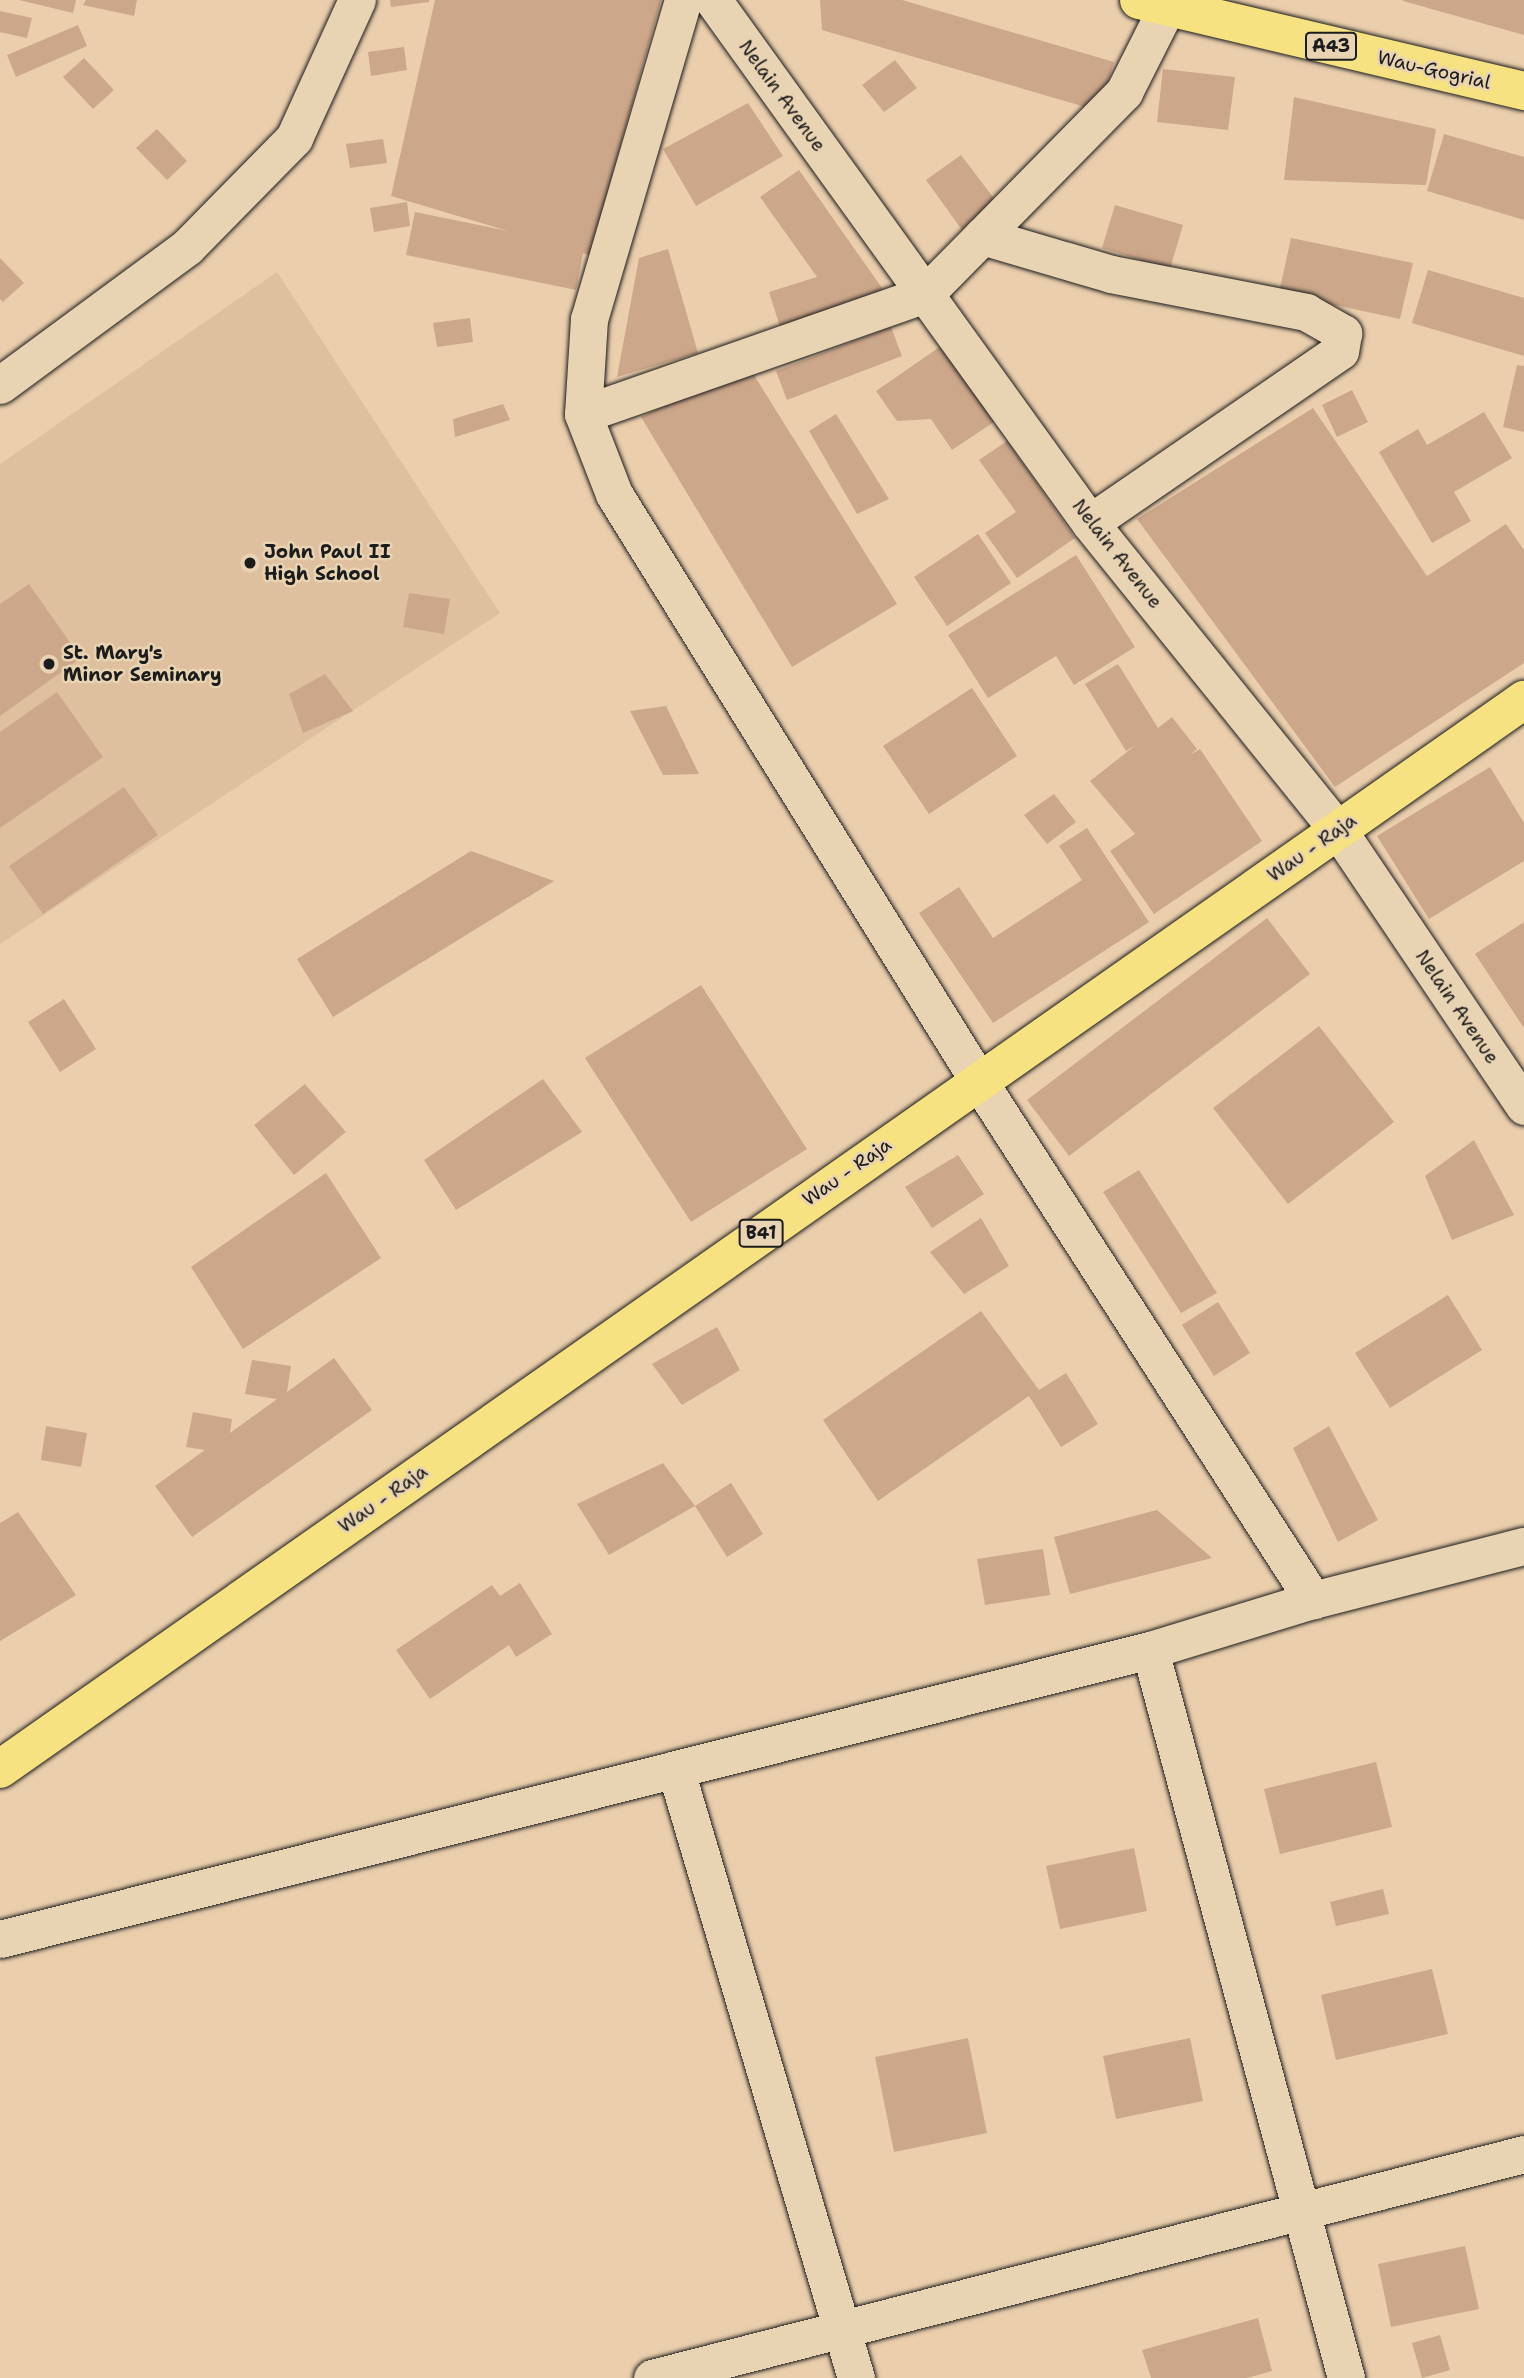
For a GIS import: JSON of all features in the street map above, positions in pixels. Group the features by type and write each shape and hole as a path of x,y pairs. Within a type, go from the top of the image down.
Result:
{"main road":[{"name":"Wau-Gogrial","path":"1153,4 1524,91"},
{"name":"Wau - Raja","path":"0,1769 978,1080 1524,700"}],"street":[{"path":"0,385 187,247 294,138 357,0"},
{"path":"683,0 589,319 583,414 614,494 978,1080 1313,1600"},
{"name":"Nelain Avenue","path":"713,0 1090,523 1338,830 1524,1106"},
{"path":"583,414 925,294 1124,92 1153,4"},
{"path":"982,236 1111,274 1306,312 1343,333 1339,351 1090,523"},
{"path":"0,1940 1150,1650 1313,1600 1524,1546"},
{"path":"1150,1650 1298,2210 1346,2378"},
{"path":"676,1771 856,2378"},
{"path":"652,2378 843,2332 1298,2210 1524,2154"}],"shaded area":[{"name":"John Paul II High School","path":"277,272 500,613 0,944 0,464"}],"building":[{"path":"19,0 76,0 73,13"},
{"path":"86,0 137,0 134,16 83,5"},
{"path":"390,0 429,0 429,2 391,7"},
{"path":"435,0 661,0 590,255 583,253 576,290 406,255 415,212 508,231 391,196"},
{"path":"820,0 902,0 1114,62 1099,111 822,30"},
{"path":"1524,0 1524,35 1403,1"},
{"path":"0,11 32,18 27,38 0,32"},
{"path":"78,25 87,46 16,77 7,55"},
{"path":"404,47 407,70 371,76 368,52"},
{"path":"84,58 114,90 93,109 63,77"},
{"path":"895,60 917,88 884,112 862,85"},
{"path":"1163,69 1235,77 1228,130 1157,122"},
{"path":"1294,97 1436,129 1426,185 1284,180"},
{"path":"748,103 783,156 696,206 663,149"},
{"path":"157,129 187,161 167,180 136,148"},
{"path":"1444,134 1524,157 1524,220 1427,191"},
{"path":"383,139 387,163 350,168 346,144"},
{"path":"961,155 996,201 962,230 926,180"},
{"path":"799,170 889,298 782,333 769,292 817,277 760,197"},
{"path":"407,202 410,226 374,232 370,208"},
{"path":"1115,205 1183,225 1170,269 1102,248"},
{"path":"1291,238 1413,263 1400,319 1279,293"},
{"path":"668,249 698,353 617,377 639,258"},
{"path":"0,258 24,283 3,302 0,299"},
{"path":"1428,270 1524,298 1524,356 1412,323"},
{"path":"470,318 473,342 437,347 433,323"},
{"path":"891,327 902,356 787,400 776,371"},
{"path":"941,346 994,422 952,450 931,419 897,421 876,391"},
{"path":"747,364 897,604 792,667 641,417"},
{"path":"1517,365 1524,366 1524,432 1503,427"},
{"path":"1352,390 1368,422 1337,437 1322,405"},
{"path":"503,404 510,420 455,437 453,419"},
{"path":"1313,408 1427,576 1506,524 1524,550 1524,663 1335,787 1137,519"},
{"path":"1484,412 1512,458 1454,492 1471,521 1432,543 1379,452 1418,429 1427,445"},
{"path":"836,414 889,499 857,514 809,431"},
{"path":"1007,441 1075,538 1017,578 985,533 1016,512 979,460"},
{"path":"978,534 1011,583 947,626 914,577"},
{"path":"1076,555 1135,647 1074,685 1056,656 988,698 948,635"},
{"path":"29,584 81,658 0,716 0,604"},
{"path":"409,593 450,599 444,634 403,627"},
{"path":"1118,664 1158,728 1172,717 1197,749 1190,755 1200,749 1262,841 1154,914 1110,851 1135,834 1090,781 1136,745 1126,751 1085,684"},
{"path":"325,674 353,711 303,733 289,694"},
{"path":"972,688 1017,756 929,814 883,746"},
{"path":"57,692 103,757 0,828 0,732"},
{"path":"666,706 699,774 663,775 630,711"},
{"path":"1490,767 1524,823 1524,861 1429,919 1377,836"},
{"path":"124,787 158,835 43,914 9,866"},
{"path":"1054,794 1076,822 1047,844 1024,815"},
{"path":"1087,828 1149,922 993,1023 919,913 959,887 993,938 1082,880 1059,846"},
{"path":"471,851 554,881 333,1017 297,959"},
{"path":"1267,918 1310,974 1069,1156 1027,1100"},
{"path":"1524,922 1524,1028 1475,954"},
{"path":"701,985 807,1149 691,1222 585,1058"},
{"path":"64,999 96,1049 60,1072 28,1022"},
{"path":"1319,1026 1394,1122 1288,1204 1213,1108"},
{"path":"543,1079 582,1132 456,1210 424,1160"},
{"path":"305,1084 346,1132 294,1175 254,1125"},
{"path":"1474,1140 1514,1215 1452,1240 1425,1176"},
{"path":"958,1155 984,1194 932,1228 905,1187"},
{"path":"1139,1170 1217,1293 1181,1313 1103,1192"},
{"path":"326,1173 381,1258 243,1349 191,1267"},
{"path":"981,1218 1009,1266 964,1294 930,1252"},
{"path":"1448,1295 1482,1350 1390,1408 1355,1353"},
{"path":"1218,1302 1250,1353 1214,1376 1182,1325"},
{"path":"981,1311 1039,1390 1066,1373 1098,1424 1061,1447 1029,1396 878,1501 823,1420"},
{"path":"717,1327 740,1370 682,1405 652,1364"},
{"path":"334,1358 372,1410 192,1537 155,1486 205,1450 186,1447 193,1412 232,1419 230,1433 277,1399 245,1394 252,1360 291,1366 287,1392"},
{"path":"46,1426 87,1433 81,1467 41,1460"},
{"path":"1329,1426 1378,1520 1338,1542 1293,1448"},
{"path":"663,1463 695,1506 609,1555 577,1504"},
{"path":"731,1483 763,1534 727,1557 695,1506"},
{"path":"1157,1510 1212,1558 1070,1594 1054,1537"},
{"path":"18,1512 76,1595 0,1641 0,1523"},
{"path":"1043,1549 1050,1595 985,1605 977,1559"},
{"path":"520,1583 552,1634 516,1657 509,1645 430,1699 396,1650 492,1585 500,1596"},
{"path":"1376,1762 1392,1827 1280,1854 1264,1789"},
{"path":"1134,1848 1147,1911 1060,1929 1046,1866"},
{"path":"1383,1889 1389,1914 1336,1926 1330,1902"},
{"path":"1432,1969 1448,2034 1336,2060 1321,1995"},
{"path":"968,2038 987,2133 894,2152 875,2057"},
{"path":"1190,2038 1203,2101 1116,2119 1103,2056"},
{"path":"1465,2246 1479,2309 1391,2327 1378,2264"},
{"path":"1258,2318 1272,2371 1247,2378 1151,2378 1142,2350"},
{"path":"1440,2335 1450,2370 1422,2378 1412,2343"}],"place":[{"name":"John Paul II High School","path":"250,563"},
{"name":"St. Mary's Minor Seminary","path":"49,664"}]}
